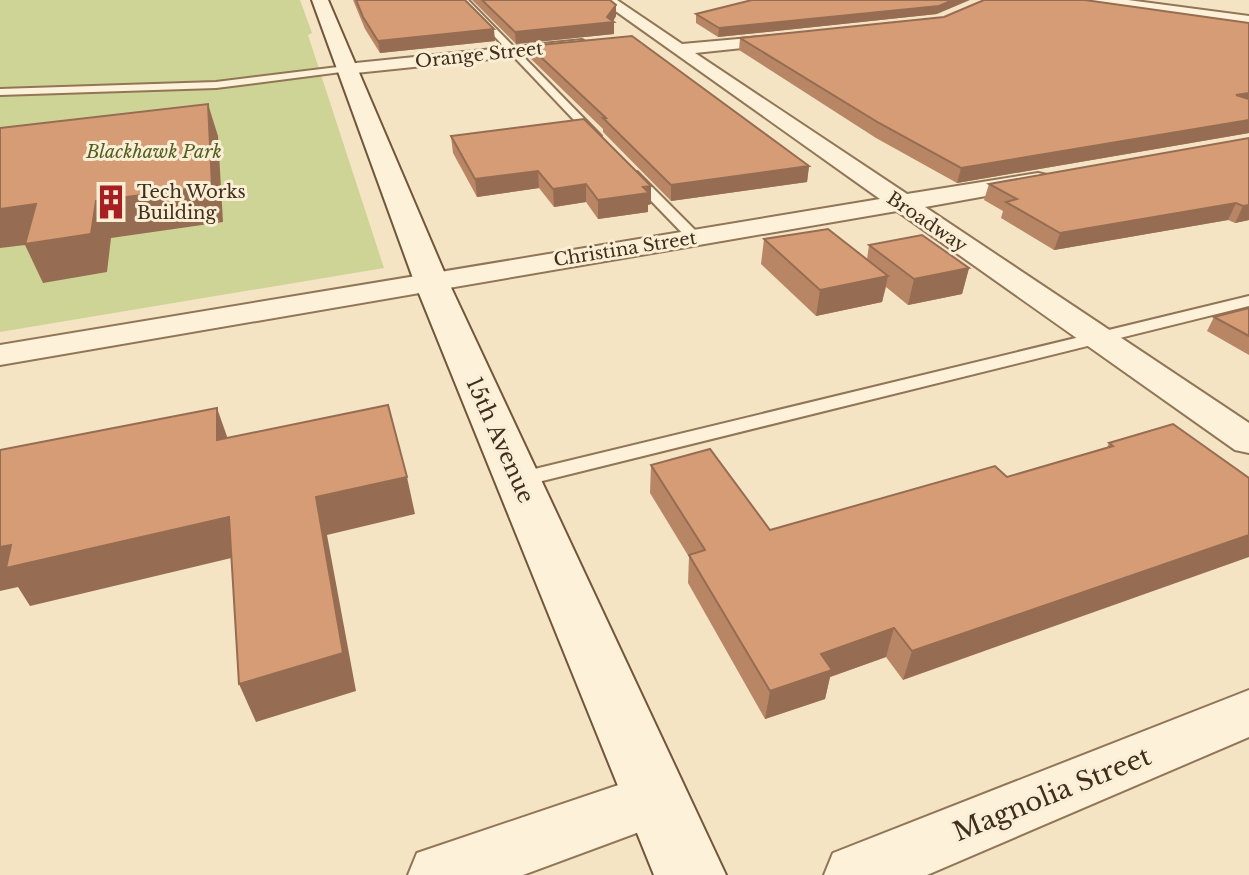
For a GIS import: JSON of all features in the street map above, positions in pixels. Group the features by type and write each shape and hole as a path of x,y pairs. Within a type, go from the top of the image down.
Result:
{"main road":[{"name":"15th Avenue","path":"320,0 431,281 690,875"}],"street":[{"name":"Broadway","path":"607,0 1249,441"},
{"path":"1096,0 1249,21"},
{"path":"631,40 669,43 802,36"},
{"name":"Orange Street","path":"346,69 601,43"},
{"name":"Christina Street","path":"0,355 1068,175"},
{"name":"Magnolia Street","path":"855,875 1249,713"},
{"path":"439,875 657,799"}],"lane":[{"path":"464,0 608,150"},
{"path":"0,92 216,85 346,69"},
{"path":"619,161 695,238"},
{"path":"518,480 1249,301"}],"green space":[{"name":"Blackhawk Park","path":"0,0 300,0 312,33 308,35 384,268 0,332"}],"building":[{"path":"356,0 465,0 494,29 378,41"},
{"path":"482,0 610,0 616,5 607,17 614,22 515,32"},
{"path":"752,0 953,0 939,6 719,28 696,14"},
{"path":"984,0 1085,0 1249,23 1249,93 1236,95 1249,99 1249,120 961,168 879,123 740,38 944,17"},
{"path":"632,36 809,166 671,185 603,118 606,118 529,46"},
{"name":"Tech Works Building","path":"208,104 212,186 96,201 91,234 25,244 36,204 0,209 0,128"},
{"path":"584,119 651,186 643,187 649,193 598,200 586,184 553,189 538,171 475,179 451,136"},
{"path":"1249,138 1249,205 1236,203 1060,233 1006,202 1017,199 989,184"},
{"path":"828,229 888,276 820,290 764,239"},
{"path":"922,235 969,268 914,279 869,245"},
{"path":"1249,308 1249,336 1214,317"},
{"path":"388,405 407,477 316,497 343,653 239,684 229,517 6,568 11,545 0,547 0,450 217,408 217,440"},
{"path":"1173,424 1249,478 1249,535 912,651 894,628 821,654 832,670 770,691 689,555 705,550 651,465 710,449 770,530 995,466 1007,477 1113,446 1109,443"}],"place":[{"name":"Tech Works Building","path":"111,202"}]}
